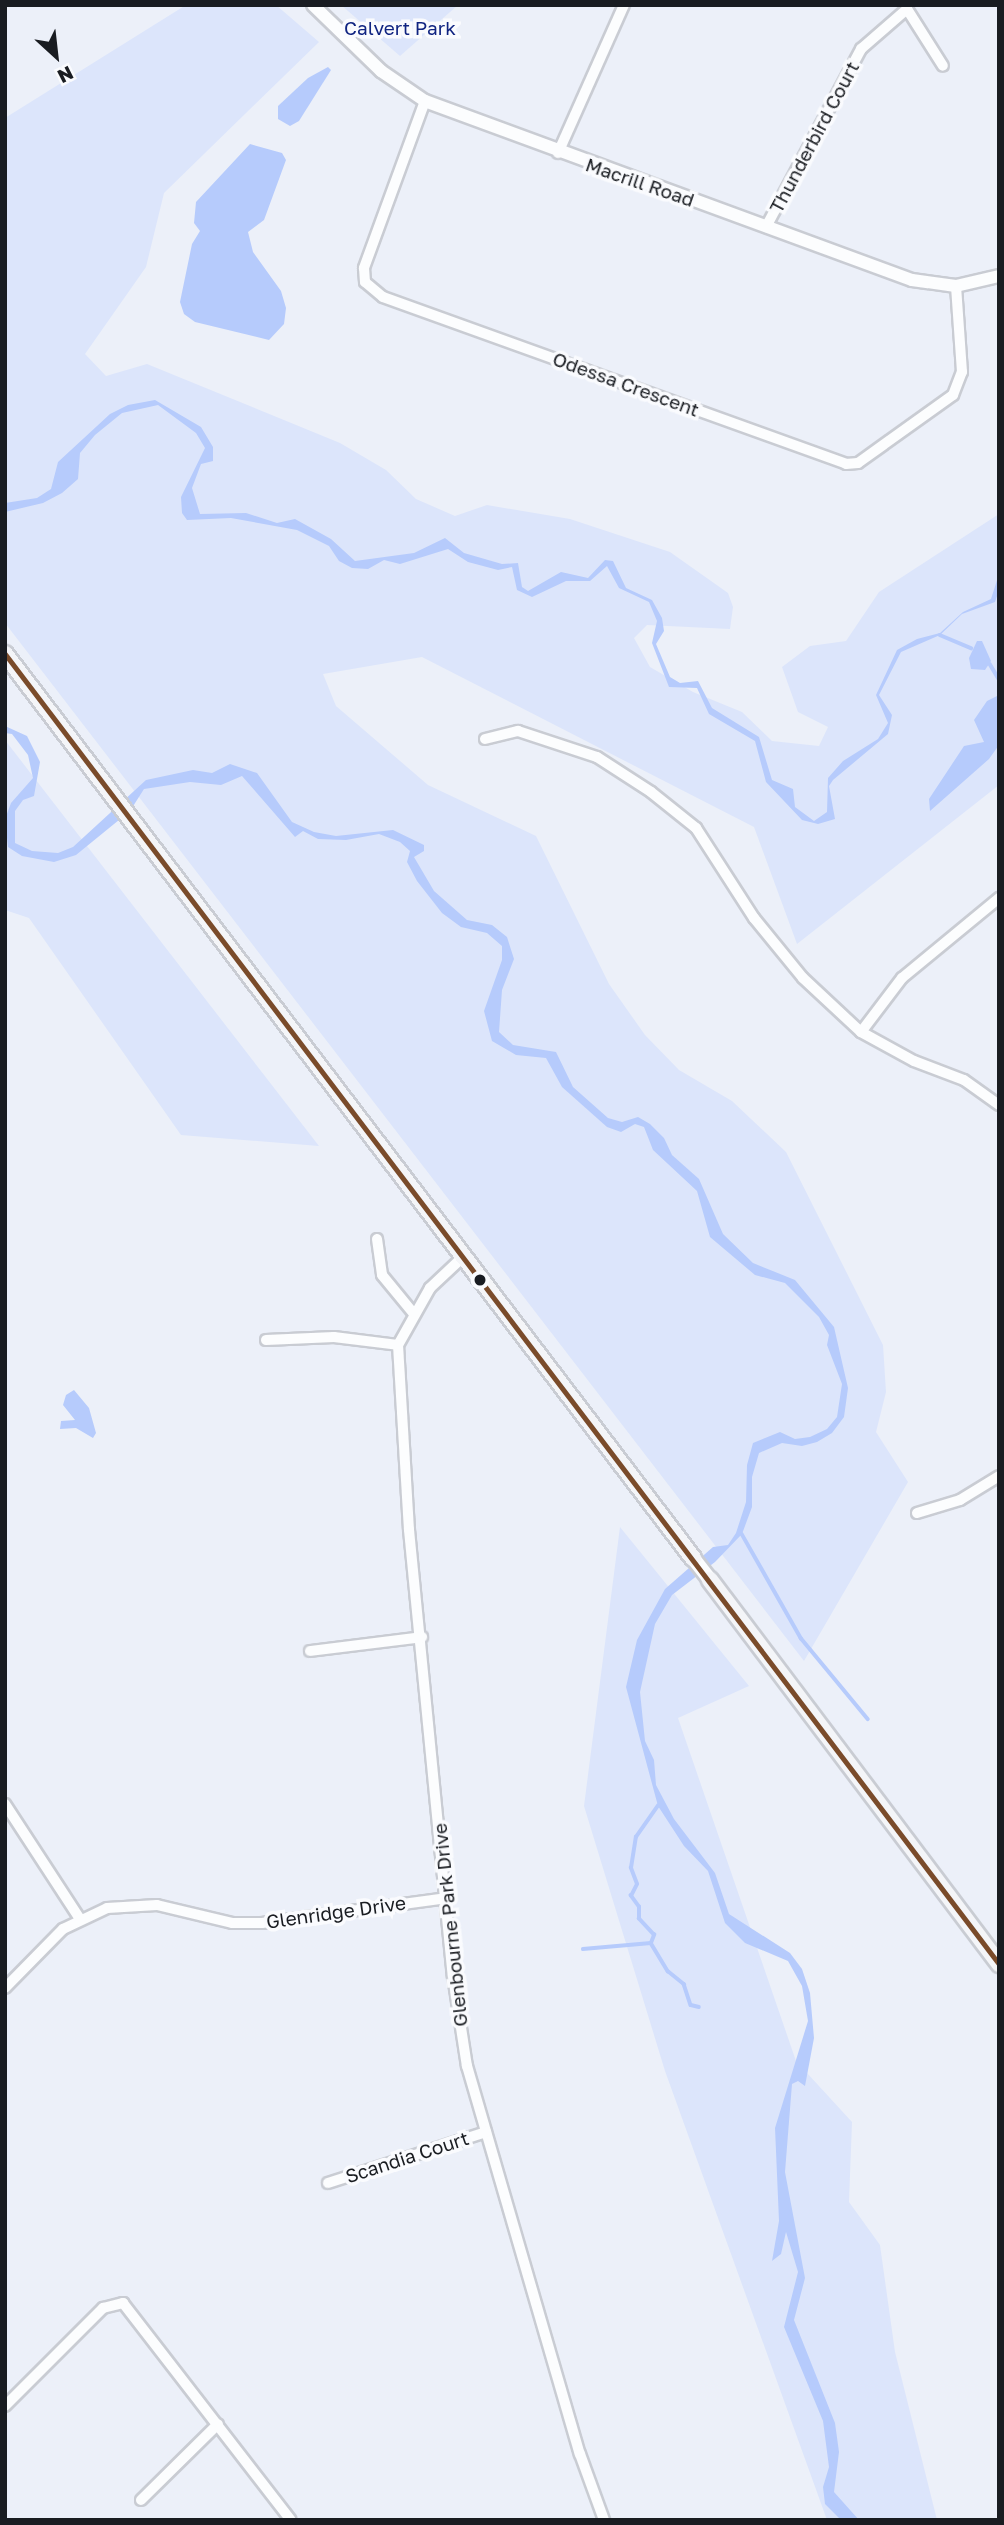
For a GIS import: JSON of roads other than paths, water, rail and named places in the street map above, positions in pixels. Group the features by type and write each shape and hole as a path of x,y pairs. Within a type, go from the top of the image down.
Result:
{"main road":[{"path":"5,654 999,1964"}],"street":[{"name":"Macrill Road","path":"313,5 381,71 425,101 558,153 912,280 956,286 999,276"},
{"path":"558,153 624,5"},
{"name":"Thunderbird Court","path":"766,227 861,49 907,9 943,66"},
{"name":"Odessa Crescent","path":"425,101 364,268 365,282 383,297 846,464 858,463 953,395 962,372 956,286"},
{"path":"485,739 518,731 597,757 651,792 696,828 754,918 803,978 861,1032 914,1061 964,1080 999,1105"},
{"path":"861,1032 902,978 999,898"},
{"path":"377,1239 382,1275 414,1314"},
{"path":"265,1340 334,1338 398,1345 438,1277 464,1256"},
{"name":"Glenbourne Park Drive","path":"398,1345 409,1530 422,1637 459,2029 486,2132 604,2520"},
{"path":"917,1513 960,1500 999,1476"},
{"path":"310,1651 422,1637"},
{"path":"5,1804 80,1919"},
{"name":"Glenridge Drive","path":"5,1988 64,1929 107,1908 157,1905 232,1923 262,1923 447,1898"},
{"name":"Scandia Court","path":"328,2183 486,2132"},
{"path":"5,2406 103,2308 116,2302 132,2311 291,2520"},
{"path":"141,2500 218,2424"}],"water":[{"path":"328,67 331,70 299,121 290,126 278,119 278,106 308,78"},
{"path":"250,144 282,153 286,160 264,220 248,232 253,252 281,291 286,308 284,324 269,340 195,322 184,314 180,302 192,244 200,231 194,223 196,202"},
{"path":"155,400 201,427 213,447 213,461 201,464 192,488 200,514 246,513 277,523 295,519 331,539 355,561 414,553 445,538 464,553 502,564 518,563 522,587 528,591 561,572 588,578 605,560 613,561 626,588 652,600 662,618 664,631 656,644 670,677 680,683 698,681 712,708 759,737 772,780 793,789 795,807 814,821 827,812 828,778 843,761 878,739 888,723 876,695 897,650 917,639 940,633 963,612 991,599 999,574 999,590 995,602 962,614 940,635 901,652 879,695 892,715 888,734 833,780 829,786 835,819 818,824 802,820 766,782 755,741 709,714 697,688 669,687 652,643 657,621 649,602 619,588 607,566 590,581 566,581 532,597 517,590 512,567 498,570 468,562 448,549 400,564 384,560 368,569 352,568 339,561 329,546 297,530 231,518 187,520 182,513 181,497 205,448 196,433 158,405 122,413 95,435 80,453 78,479 62,493 43,503 5,512 5,503 37,498 51,489 58,462 110,414 128,405"},
{"path":"977,641 982,641 991,661 985,670 971,669 969,658"},
{"path":"999,695 999,745 989,759 930,811 929,799 964,746 984,742 974,720 987,701"},
{"path":"5,726 27,736 40,762 34,796 23,800 15,811 15,843 32,851 58,853 73,847 146,780 193,770 212,773 230,764 257,773 292,822 314,832 336,836 393,830 424,845 424,851 414,857 434,891 467,920 492,925 507,937 514,959 502,990 499,1032 513,1045 556,1052 573,1087 608,1118 622,1122 638,1117 650,1124 664,1138 672,1155 699,1179 723,1234 753,1263 795,1280 834,1327 848,1388 844,1417 832,1433 817,1442 802,1446 782,1443 759,1453 752,1477 752,1507 742,1534 715,1562 672,1595 655,1624 640,1692 645,1741 654,1760 656,1785 674,1819 715,1873 729,1914 790,1953 802,1969 810,1993 814,2038 805,2086 798,2081 792,2084 785,2172 805,2278 794,2320 835,2423 839,2452 834,2492 859,2520 841,2520 825,2504 823,2487 829,2467 823,2421 784,2327 798,2272 786,2232 781,2254 772,2261 779,2221 775,2128 808,2021 802,1986 788,1961 745,1943 725,1923 708,1871 684,1846 658,1806 626,1687 637,1640 665,1589 713,1547 728,1545 736,1533 746,1502 747,1465 753,1443 780,1432 795,1439 810,1437 827,1429 837,1417 842,1384 827,1345 829,1335 819,1317 785,1283 755,1275 710,1237 697,1191 653,1150 644,1127 635,1124 621,1132 607,1127 562,1087 546,1058 516,1055 492,1041 484,1011 502,960 502,946 487,933 461,927 442,913 417,881 407,862 410,851 400,842 379,834 346,840 318,839 303,831 295,837 242,776 221,785 190,782 144,789 130,811 76,855 54,862 22,856 8,847 5,819 11,803 33,778 28,755 12,734 5,733"},
{"path":"74,1390 89,1408 96,1433 93,1438 76,1428 60,1429 61,1421 75,1420 63,1405 66,1395"}],"waterway":[{"path":"940,635 971,648"},
{"path":"990,664 999,679"},
{"path":"742,1534 801,1638 868,1719"},
{"path":"651,1943 654,1935 639,1919 639,1907 631,1896 637,1884 631,1868 636,1837 658,1806"},
{"path":"651,1943 668,1971 684,1984 691,2005 699,2007"},
{"path":"583,1949 651,1943"}],"park label":[{"name":"Calvert Park","path":"400,28"}]}
